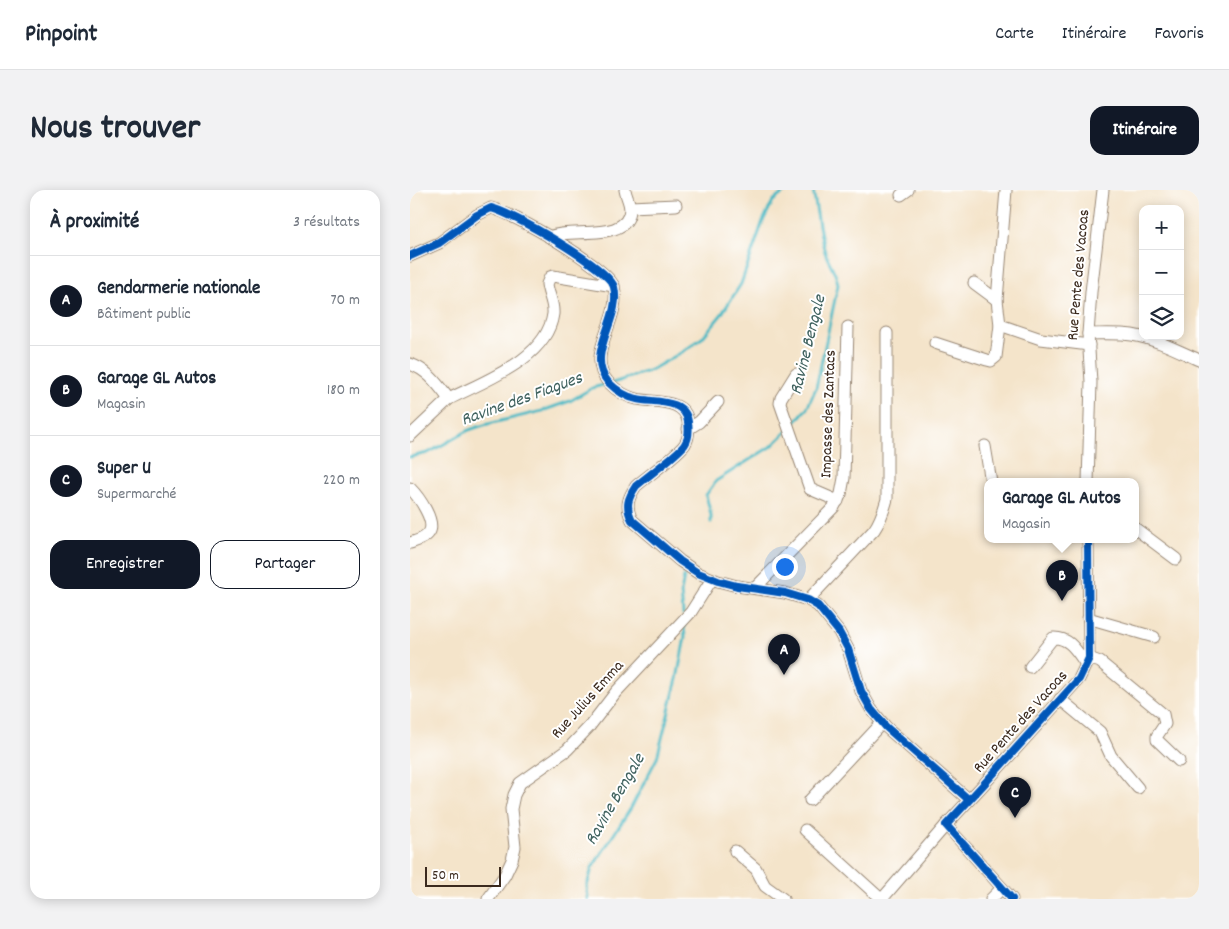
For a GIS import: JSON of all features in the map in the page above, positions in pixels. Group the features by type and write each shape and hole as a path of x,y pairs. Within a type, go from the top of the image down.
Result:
{"street":[{"path":"549,237 564,232 610,232 617,229 625,224 629,216 630,207 625,190"},
{"path":"935,343 991,361 996,357 1000,325 997,300 1006,190"},
{"name":"Rue Pente des Vacoas","path":"1088,478 1091,382 1088,339 1091,292 1103,190"},
{"path":"630,207 676,205"},
{"path":"410,256 439,244 477,215 491,208 504,212 549,237 590,262 604,274 614,286 614,310 601,348 600,364 607,380 620,393 636,399 667,402 675,405 681,409 688,419 685,445 636,486 628,502 628,510 632,520 680,561 698,573 737,586 785,593 808,600 818,606 839,632 848,649 861,691 871,709 882,723 968,799"},
{"path":"410,436 449,399 514,366 532,351 546,334 553,313 547,284 550,277 614,286"},
{"path":"974,283 997,300"},
{"path":"1000,325 1041,339 1088,339 1130,335 1171,346 1199,360"},
{"name":"Impasse des Zantacs","path":"755,588 827,514 841,494 844,478 848,327"},
{"path":"808,600 874,530 880,522 884,511 888,492 887,333"},
{"path":"410,364 429,375 449,399"},
{"path":"796,374 781,398 780,403 792,440 810,489 838,500"},
{"path":"688,429 718,402"},
{"path":"985,446 990,478"},
{"path":"410,488 421,501 430,520 431,527 428,535 410,544"},
{"path":"1139,531 1176,559"},
{"path":"1087,661 1088,543"},
{"name":"Rue Julius Emma","path":"488,899 505,875 512,860 515,847 511,809 514,795 520,783 566,750 589,727 616,692 691,612 712,579"},
{"path":"1088,618 1154,637"},
{"path":"1030,667 1053,638 1064,639 1087,661 1100,662 1163,714 1165,724 1157,736 1157,740 1179,761"},
{"name":"Rue Pente des Vacoas","path":"882,899 968,799 984,784 1078,679 1087,661"},
{"path":"1060,699 1100,732 1111,756 1138,788"},
{"path":"810,800 882,723"},
{"path":"946,824 1012,899"},
{"path":"805,830 882,899"},
{"path":"735,851 756,869 765,886 783,899"},
{"path":"990,899 1002,888"}],"waterway":[{"name":"Ravine des Fiagues","path":"613,383 651,370 702,338 721,315 741,284 763,221 773,201 787,190"},
{"name":"Ravine Bengale","path":"791,427 807,408 816,388 838,285 823,244 813,190"},
{"name":"Ravine des Fiagues","path":"410,457 428,453 469,430 542,411 570,401 592,388 607,384"},
{"name":"Ravine Bengale","path":"711,522 706,495 716,481 773,445 787,431"},
{"name":"Ravine Bengale","path":"683,614 681,592 684,577"},
{"name":"Ravine Bengale","path":"588,899 587,886 592,868 631,808 657,758 677,679 685,637 684,625"}],"cycle path":[{"path":"410,256 439,243 477,215 491,208 518,219 558,242 608,278 614,287 615,299 601,348 600,360 602,371 608,382 625,395 637,399 675,405 686,414 688,425 687,439 682,448 633,490 628,506 632,520 680,561 698,573 737,586 785,593 808,600 818,606 839,632 848,649 861,691 871,709 886,727 968,799"},
{"path":"1012,899 946,825 1079,679 1089,658 1088,543"}],"place":[{"name":"Garage GL Autos","path":"1062,601"},
{"name":"Gendarmerie nationale","path":"784,675"},
{"name":"Super U","path":"1015,818"}]}
